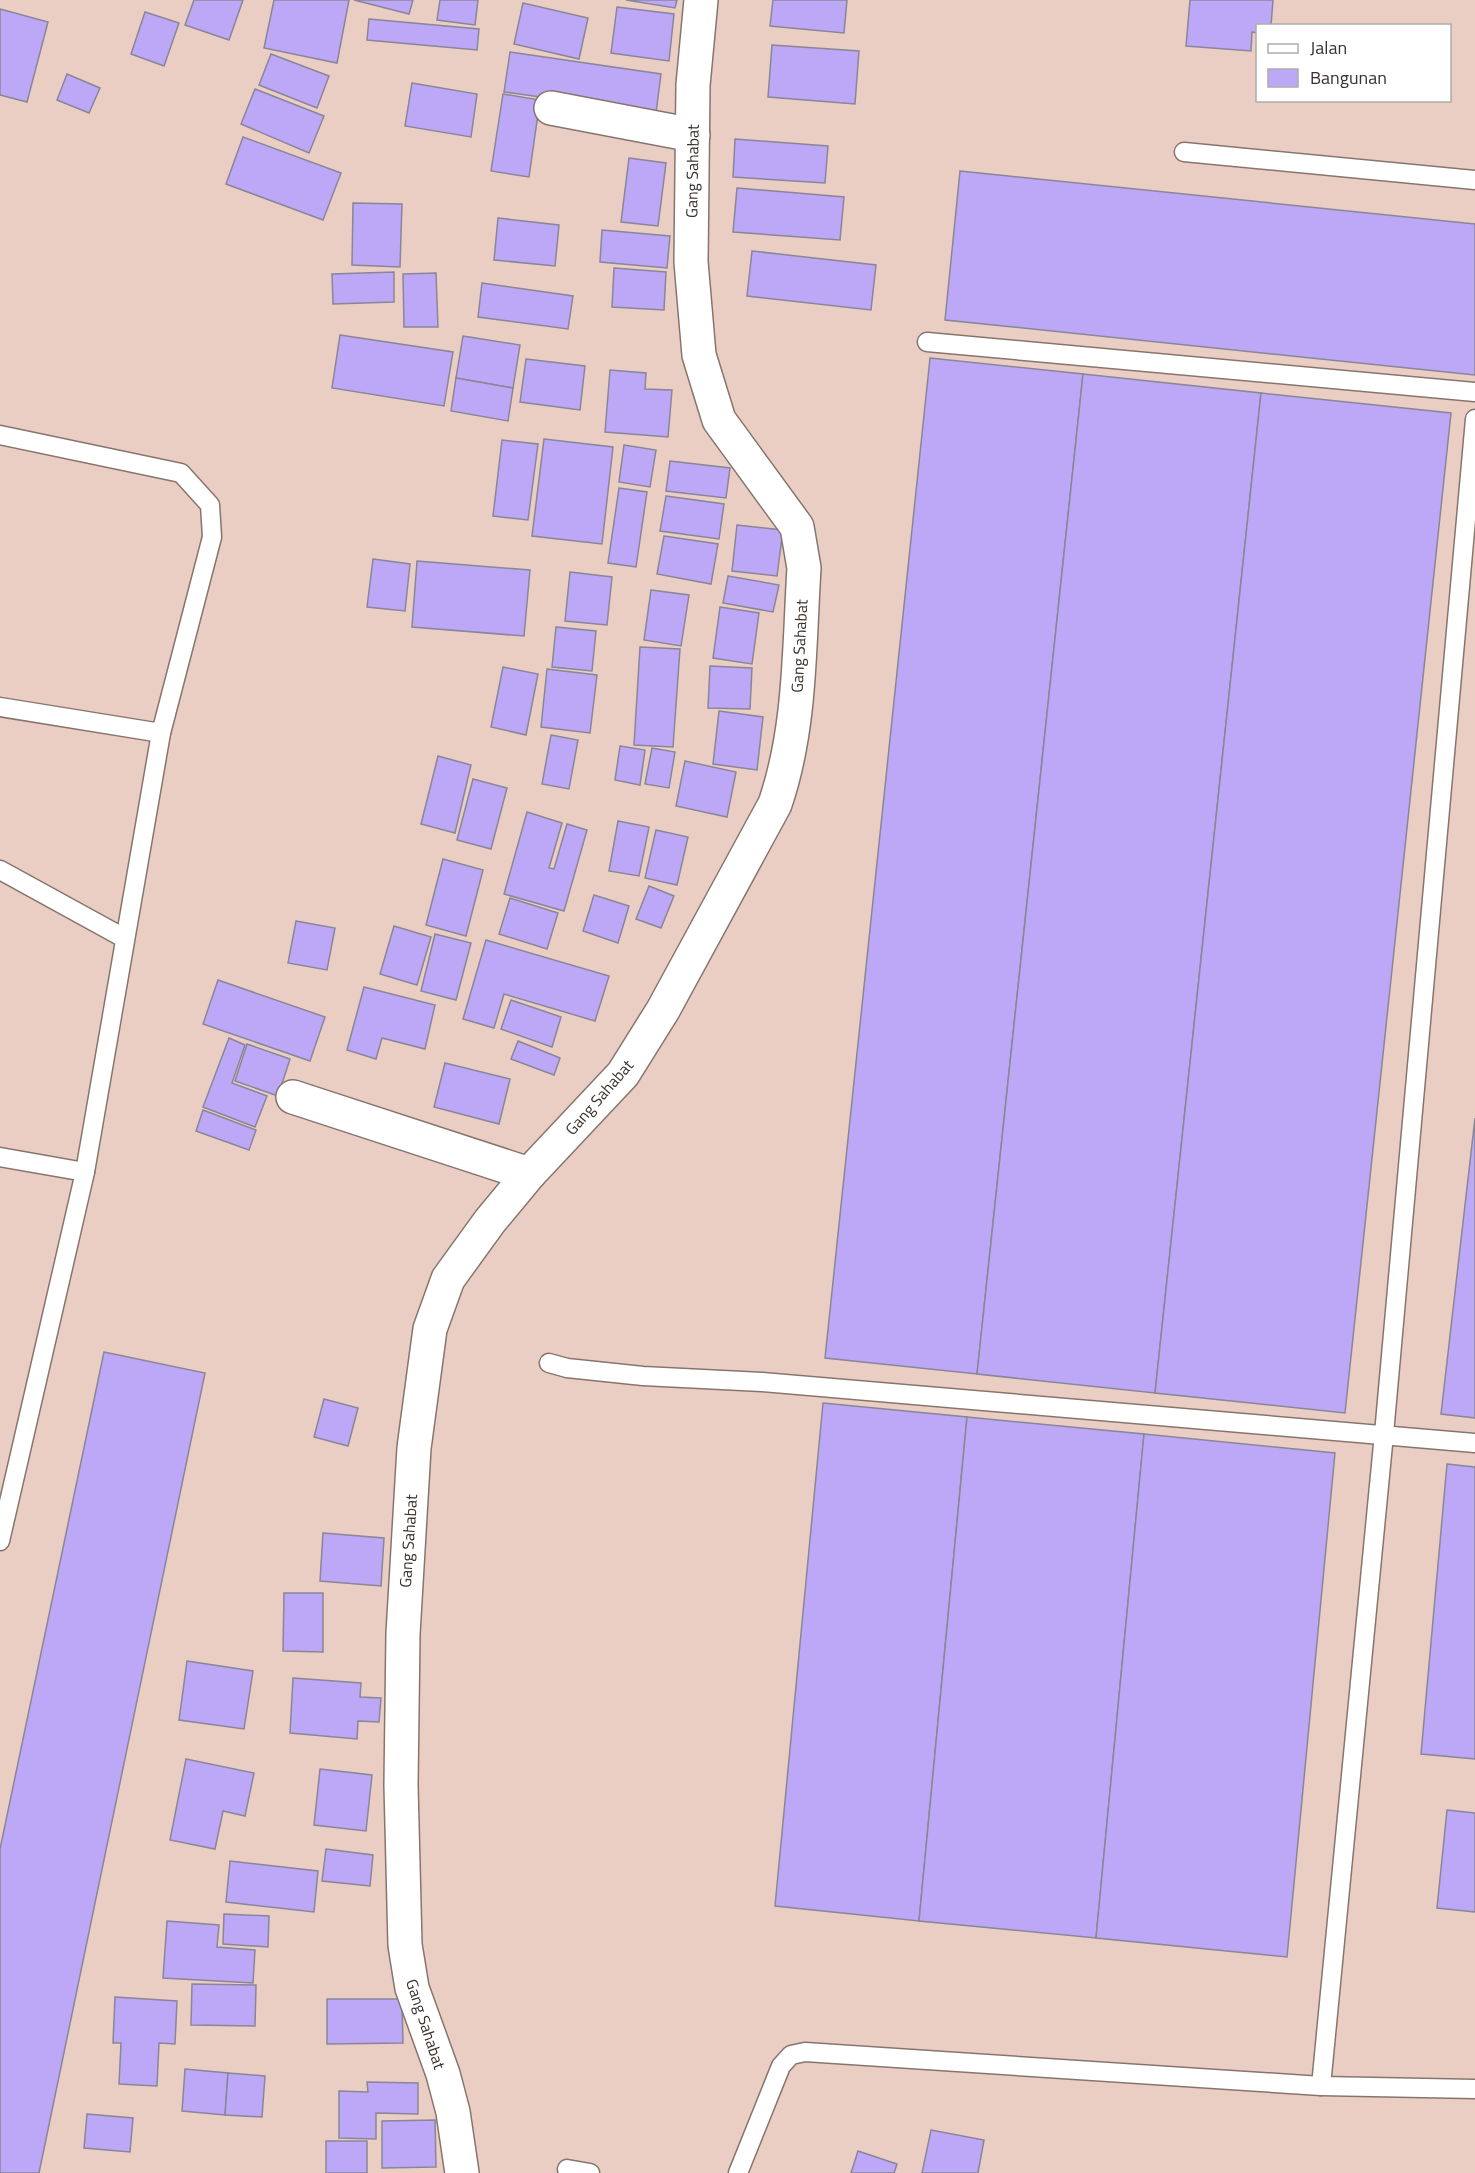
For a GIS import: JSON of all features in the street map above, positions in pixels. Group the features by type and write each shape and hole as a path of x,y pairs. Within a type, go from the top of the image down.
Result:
{"street":[{"name":"Gang Sahabat","path":"462,2173 453,2112 443,2074 412,1988 405,1945 401,1785 403,1634 414,1448 430,1329 448,1279 490,1221 528,1174 623,1074 663,1010 775,804 785,776 793,740 804,568 801,541 797,527 787,511 719,420 699,355 691,262 693,85 701,0"},
{"path":"551,108 693,135"},
{"path":"293,1097 528,1174"}],"lane":[{"path":"1184,152 1475,180"},
{"path":"927,342 1475,392"},
{"path":"1321,2086 1384,1434 1475,419"},
{"path":"0,435 181,473 210,505 212,537 161,733 85,1172 0,1541"},
{"path":"0,707 161,733"},
{"path":"0,870 124,938"},
{"path":"0,1157 85,1172"},
{"path":"549,1363 567,1368 643,1376 762,1382 1475,1443"},
{"path":"738,2173 781,2066 791,2055 805,2052 1321,2086 1475,2089"},
{"path":"567,2169 590,2173"}],"shaded area":[{"path":"0,0 1475,0 1475,2173 0,2173"}],"building":[{"path":"194,0 243,0 229,40 185,25"},
{"path":"274,0 349,0 337,63 264,48"},
{"path":"354,0 413,0 409,14"},
{"path":"440,0 478,0 475,25 437,20"},
{"path":"626,0 677,0 675,8"},
{"path":"773,0 847,0 844,33 770,26"},
{"path":"1190,0 1273,0 1271,24 1256,24 1256,33 1252,32 1251,51 1186,46"},
{"path":"523,3 588,18 579,59 514,44"},
{"path":"617,7 674,14 669,61 611,53"},
{"path":"0,9 48,22 27,102 0,95"},
{"path":"145,12 179,23 164,66 131,54"},
{"path":"369,19 479,29 477,50 367,40"},
{"path":"772,45 859,51 855,104 768,97"},
{"path":"510,52 661,74 656,113 504,92"},
{"path":"271,54 329,76 317,108 259,85"},
{"path":"67,74 100,88 89,113 57,100"},
{"path":"412,83 477,94 471,137 405,126"},
{"path":"255,89 324,116 309,153 241,124"},
{"path":"503,94 540,100 529,177 491,171"},
{"path":"243,137 341,173 323,220 226,184"},
{"path":"735,139 828,146 825,183 733,177"},
{"path":"629,158 666,163 658,226 621,222"},
{"path":"960,171 1475,224 1475,375 945,320"},
{"path":"737,188 844,197 840,240 733,232"},
{"path":"353,203 402,204 400,267 352,265"},
{"path":"498,218 559,225 555,266 494,260"},
{"path":"602,230 670,236 667,268 600,262"},
{"path":"752,251 876,265 871,310 747,296"},
{"path":"614,268 666,272 664,310 612,307"},
{"path":"394,272 394,302 333,304 332,274"},
{"path":"436,273 438,327 404,327 403,274"},
{"path":"482,283 573,296 568,329 478,317"},
{"path":"340,335 453,352 444,406 332,388"},
{"path":"463,336 520,345 513,388 456,378"},
{"path":"930,358 1083,374 977,1374 825,1358"},
{"path":"526,359 585,366 580,410 520,402"},
{"path":"610,370 646,373 645,389 672,390 668,437 605,432"},
{"path":"1083,374 1261,393 1155,1393 977,1374"},
{"path":"456,378 513,388 508,421 451,411"},
{"path":"1261,393 1451,413 1345,1413 1155,1393"},
{"path":"544,439 613,447 602,544 532,536"},
{"path":"502,440 538,444 528,520 493,516"},
{"path":"624,445 656,450 650,487 619,482"},
{"path":"670,461 730,468 726,498 666,491"},
{"path":"619,488 647,492 636,567 608,563"},
{"path":"666,496 724,504 719,539 660,531"},
{"path":"737,525 783,530 777,576 732,571"},
{"path":"664,536 718,544 711,584 657,574"},
{"path":"373,559 410,564 405,611 367,607"},
{"path":"417,561 530,570 524,636 412,627"},
{"path":"570,572 612,577 607,625 565,621"},
{"path":"728,576 779,585 773,612 723,603"},
{"path":"651,590 689,595 681,646 644,640"},
{"path":"720,607 759,613 752,664 713,658"},
{"path":"556,627 596,631 592,671 552,667"},
{"path":"640,647 680,649 673,747 634,745"},
{"path":"710,666 752,668 750,709 708,708"},
{"path":"503,667 538,674 526,735 491,727"},
{"path":"547,669 597,675 590,733 541,727"},
{"path":"719,711 763,717 757,770 713,764"},
{"path":"551,735 578,740 569,789 542,784"},
{"path":"620,746 645,750 640,785 615,780"},
{"path":"652,748 675,752 669,788 645,784"},
{"path":"438,756 471,765 455,833 421,824"},
{"path":"685,761 736,772 727,817 676,806"},
{"path":"473,779 507,788 491,849 457,840"},
{"path":"527,812 562,823 549,868 554,869 567,824 587,830 564,911 504,894"},
{"path":"618,821 649,827 639,876 609,871"},
{"path":"656,830 688,837 677,885 645,878"},
{"path":"443,859 483,870 466,936 426,925"},
{"path":"649,886 674,896 661,928 636,919"},
{"path":"594,895 629,906 618,943 583,931"},
{"path":"510,898 558,913 547,949 499,934"},
{"path":"296,921 335,928 327,970 288,963"},
{"path":"394,926 431,937 417,985 380,974"},
{"path":"435,934 471,943 456,1000 421,991"},
{"path":"486,940 609,976 595,1021 504,994 494,1028 463,1019"},
{"path":"218,980 325,1017 310,1061 203,1024"},
{"path":"364,987 435,1005 425,1049 382,1038 376,1059 347,1050"},
{"path":"511,1000 561,1017 552,1047 501,1029"},
{"path":"229,1038 245,1045 232,1083 267,1096 255,1127 203,1107"},
{"path":"518,1041 560,1058 554,1075 511,1059"},
{"path":"247,1044 290,1059 278,1096 235,1081"},
{"path":"445,1063 510,1079 499,1124 434,1107"},
{"path":"203,1110 256,1130 249,1150 196,1131"},
{"path":"1475,1118 1475,1418 1441,1414"},
{"path":"104,1352 205,1373 39,2173 0,2173 0,1849"},
{"path":"324,1399 358,1408 348,1446 314,1437"},
{"path":"823,1403 967,1417 919,1921 775,1906"},
{"path":"967,1417 1144,1434 1096,1938 919,1921"},
{"path":"1144,1434 1335,1453 1287,1957 1096,1938"},
{"path":"1447,1464 1475,1467 1475,1759 1421,1754"},
{"path":"323,1533 384,1538 381,1586 320,1581"},
{"path":"284,1593 323,1593 323,1652 283,1651"},
{"path":"187,1661 253,1671 244,1729 179,1720"},
{"path":"293,1678 361,1683 360,1697 381,1698 379,1722 358,1721 357,1739 290,1733"},
{"path":"186,1759 254,1773 245,1816 223,1811 215,1849 170,1840"},
{"path":"320,1769 372,1775 366,1831 314,1825"},
{"path":"1447,1810 1475,1813 1475,1912 1437,1908"},
{"path":"326,1849 373,1855 370,1886 322,1881"},
{"path":"230,1861 318,1871 314,1912 226,1902"},
{"path":"224,1914 269,1916 268,1947 223,1944"},
{"path":"167,1921 219,1925 217,1947 255,1950 253,1983 163,1978"},
{"path":"192,1984 256,1985 255,2026 191,2025"},
{"path":"115,1997 177,2001 175,2044 159,2043 157,2086 119,2084 121,2043 113,2043"},
{"path":"327,1999 402,1999 403,2043 327,2044"},
{"path":"185,2069 228,2073 225,2115 182,2111"},
{"path":"228,2073 265,2076 262,2117 225,2115"},
{"path":"367,2082 418,2083 418,2114 376,2113 376,2139 339,2138 339,2091 368,2092"},
{"path":"87,2114 133,2118 130,2152 84,2148"},
{"path":"435,2120 436,2167 382,2168 382,2121"},
{"path":"931,2130 984,2140 978,2173 922,2173"},
{"path":"326,2141 367,2141 367,2173 326,2173"},
{"path":"858,2151 897,2164 894,2173 851,2173"}]}
